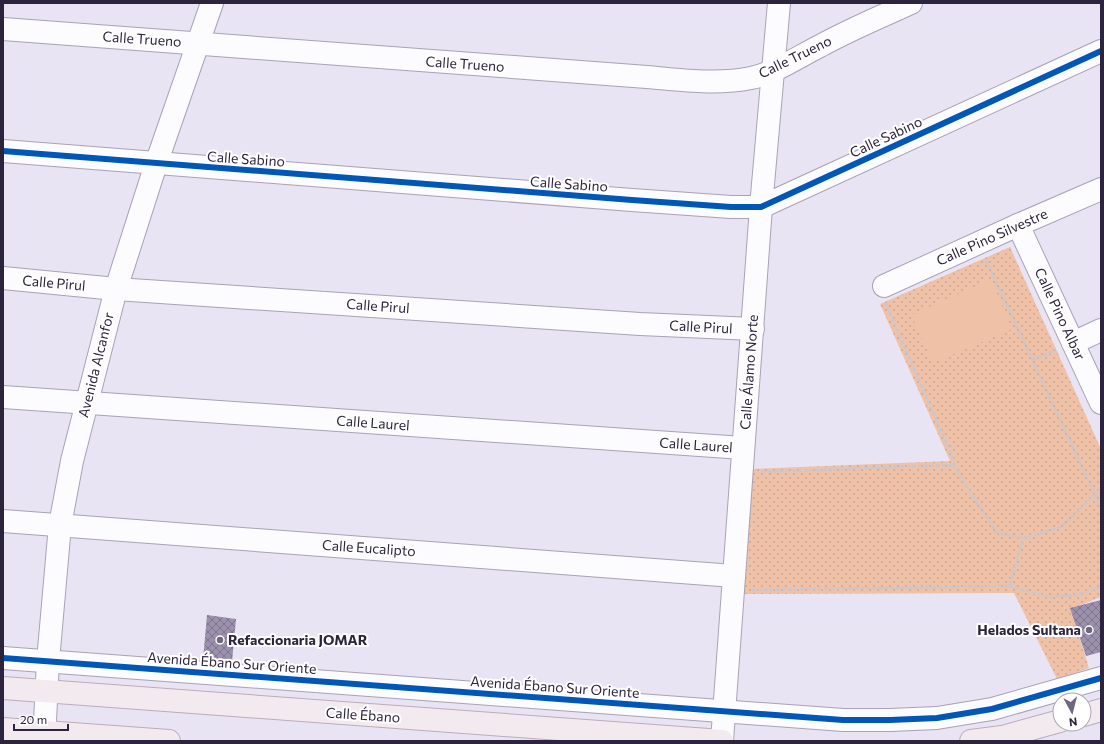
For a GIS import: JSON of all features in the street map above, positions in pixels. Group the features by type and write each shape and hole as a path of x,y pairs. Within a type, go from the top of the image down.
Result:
{"main road":[{"name":"Calle Ébano","path":"3,688 722,741"},
{"path":"971,741 1002,737 1052,723"},
{"path":"3,729 44,737 169,741"}],"street":[{"name":"Avenida Alcanfor","path":"44,737 48,661 60,525 72,461 116,289 156,164 212,3"},
{"name":"Calle Álamo Norte","path":"722,741 761,207 779,3"},
{"name":"Calle Trueno","path":"3,29 709,82 752,78 774,70 853,29 910,3"},
{"name":"Calle Sabino","path":"3,151 632,200 731,207 761,207 1101,51"},
{"name":"Calle Pino Silvestre","path":"884,286 1101,189"},
{"name":"Calle Pino Albar","path":"1018,225 1101,403"},
{"name":"Calle Pirul","path":"3,278 116,289 632,323 752,329"},
{"path":"1074,343 1101,330"},
{"name":"Calle Laurel","path":"3,397 743,448"},
{"name":"Calle Eucalipto","path":"3,521 734,583"},
{"name":"Avenida Ébano Sur Oriente","path":"3,658 842,720 938,718 992,709 1101,678"}],"path":[{"path":"978,244 1101,508"},
{"path":"884,286 885,303 954,463 953,465 997,532 1024,538 1061,527 1101,489"},
{"path":"742,472 953,465"},
{"path":"1010,586 1024,538"},
{"path":"734,583 1010,586 1049,597 1076,595 1101,587"}],"shaded area":[{"path":"1010,247 1101,449 1101,597 1071,609 1089,668 1057,679 1014,593 743,594 750,469 950,461 880,304"},
{"path":"991,279 1012,329 933,363 911,315"}],"building":[{"name":"Helados Sultana","path":"1101,600 1101,652 1086,656 1070,608"},
{"name":"Refaccionaria JOMAR","path":"207,615 236,619 232,662 203,660"}],"cycle path":[{"path":"3,151 632,200 731,207 761,207 1101,51"},
{"path":"3,658 843,720 937,718 992,709 1101,678"}],"place":[{"name":"Helados Sultana","path":"1089,630"},
{"name":"Refaccionaria JOMAR","path":"220,640"}]}
